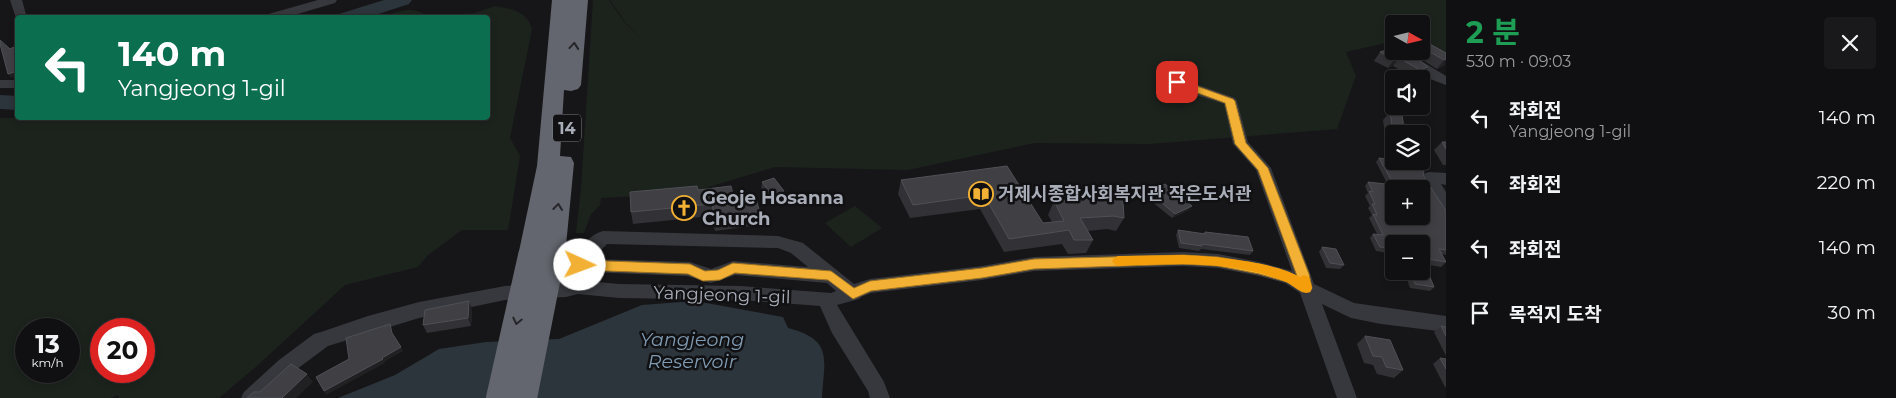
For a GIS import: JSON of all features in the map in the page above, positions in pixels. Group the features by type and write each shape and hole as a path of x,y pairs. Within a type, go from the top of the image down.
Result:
{"highway":[{"name":"14","path":"524,398 542,256 548,166 565,1"},
{"name":"14","path":"499,398 542,256"}],"street":[{"path":"16,0 20,15"},
{"path":"279,15 331,0"},
{"path":"1413,60 1435,76 1446,80"},
{"path":"1172,64 1164,72 1177,82 1230,101 1241,144 1263,168 1347,398"},
{"path":"0,84 15,84"},
{"path":"1446,179 1429,178 1446,206"},
{"path":"578,287 582,257 604,237 778,242 797,248 853,294"},
{"name":"Yangjeong 1-gil","path":"251,398 286,366 322,340 368,324 419,310 505,293 566,290 578,287 620,291 741,293 825,300 853,294 870,286 982,273 1034,264 1183,259 1218,261 1259,269 1291,278 1306,288 1351,310 1381,316 1446,324"},
{"path":"580,265 690,269 703,276 720,275 733,268 831,276"},
{"path":"825,300 839,327 877,388 880,398"}],"shaded area":[{"path":"593,0 609,0 625,23 640,38 626,23 610,0 1446,0 1446,53 1430,45 1430,15 1385,15 1385,43 1346,52 1356,76 1337,129 1150,144 1035,143 908,170 775,167 689,193 601,198 600,205 591,214 584,233 576,233 581,189"},
{"path":"495,6 513,10 523,15 530,23 532,29 510,138 520,156 508,230 462,230 428,255 418,267 345,285 219,398 119,398 118,395 111,398 0,398 0,118 15,118 15,120 490,120 490,15 452,15 475,13"},
{"path":"406,10 417,11 425,15 388,15"},
{"path":"855,206 882,228 851,247 825,223"}],"water":[{"name":"Yangjeong Reservoir","path":"695,301 783,317 788,328 813,339 820,345 823,353 822,398 338,398 395,375 439,349 486,342 559,339 642,305"}],"building":[{"path":"0,40 10,49 15,48 15,72 8,74"},
{"path":"1430,44 1446,53 1446,59 1444,60 1430,52"},
{"path":"1402,60 1418,60 1428,67 1420,70"},
{"path":"1390,115 1402,115 1404,125 1392,125"},
{"path":"1379,158 1385,159 1385,169"},
{"path":"1007,166 1043,223 1064,221 1054,201 1106,198 1123,201 1124,218 1114,216 1080,218 1093,240 1074,240 1069,230 1009,239 984,195 913,205 901,180"},
{"path":"1386,170 1423,170 1426,180 1391,180"},
{"path":"774,178 784,191 772,195 762,182"},
{"path":"1368,182 1385,184 1385,225 1430,225 1430,186 1446,211 1446,250 1439,249 1446,262 1430,259 1430,235 1385,235 1385,248 1380,247 1373,234 1383,235 1373,214 1377,215 1372,204 1375,204 1369,191 1373,192"},
{"path":"1165,184 1192,206 1175,214 1148,191"},
{"path":"697,186 698,190 731,186 735,202 756,199 760,213 715,219 712,204 631,212 630,192"},
{"path":"1178,230 1248,237 1253,251 1181,243"},
{"path":"1322,247 1336,249 1344,265 1330,263"},
{"path":"1430,277 1434,287 1415,284 1413,280 1430,280"},
{"path":"469,301 468,318 423,325 425,310"},
{"path":"390,324 392,333 401,347 324,391 316,377 349,359 346,338"},
{"path":"1441,326 1446,327 1446,336"},
{"path":"1365,336 1390,340 1403,370 1386,367 1382,357 1373,356"},
{"path":"1440,358 1446,359 1446,369"},
{"path":"291,364 307,374 282,398 247,398 254,392 260,392"}],"waterway":[{"path":"356,15 403,0"},
{"path":"0,102 15,103"}],"slow traffic":[{"path":"1118,261 1183,259 1218,261 1259,269 1291,278 1306,288 1304,280"}],"place":[{"name":"거제시종합사회복지관 작은도서관","path":"981,194"},
{"name":"Geoje Hosanna Church","path":"684,208"}],"route":[{"path":"580,265 690,269 703,276 720,275 733,268 831,276 853,294 870,286 982,273 1034,264 1183,259 1218,261 1259,269 1291,278 1306,288 1303,274 1263,168 1241,144 1230,101 1177,82"}]}
